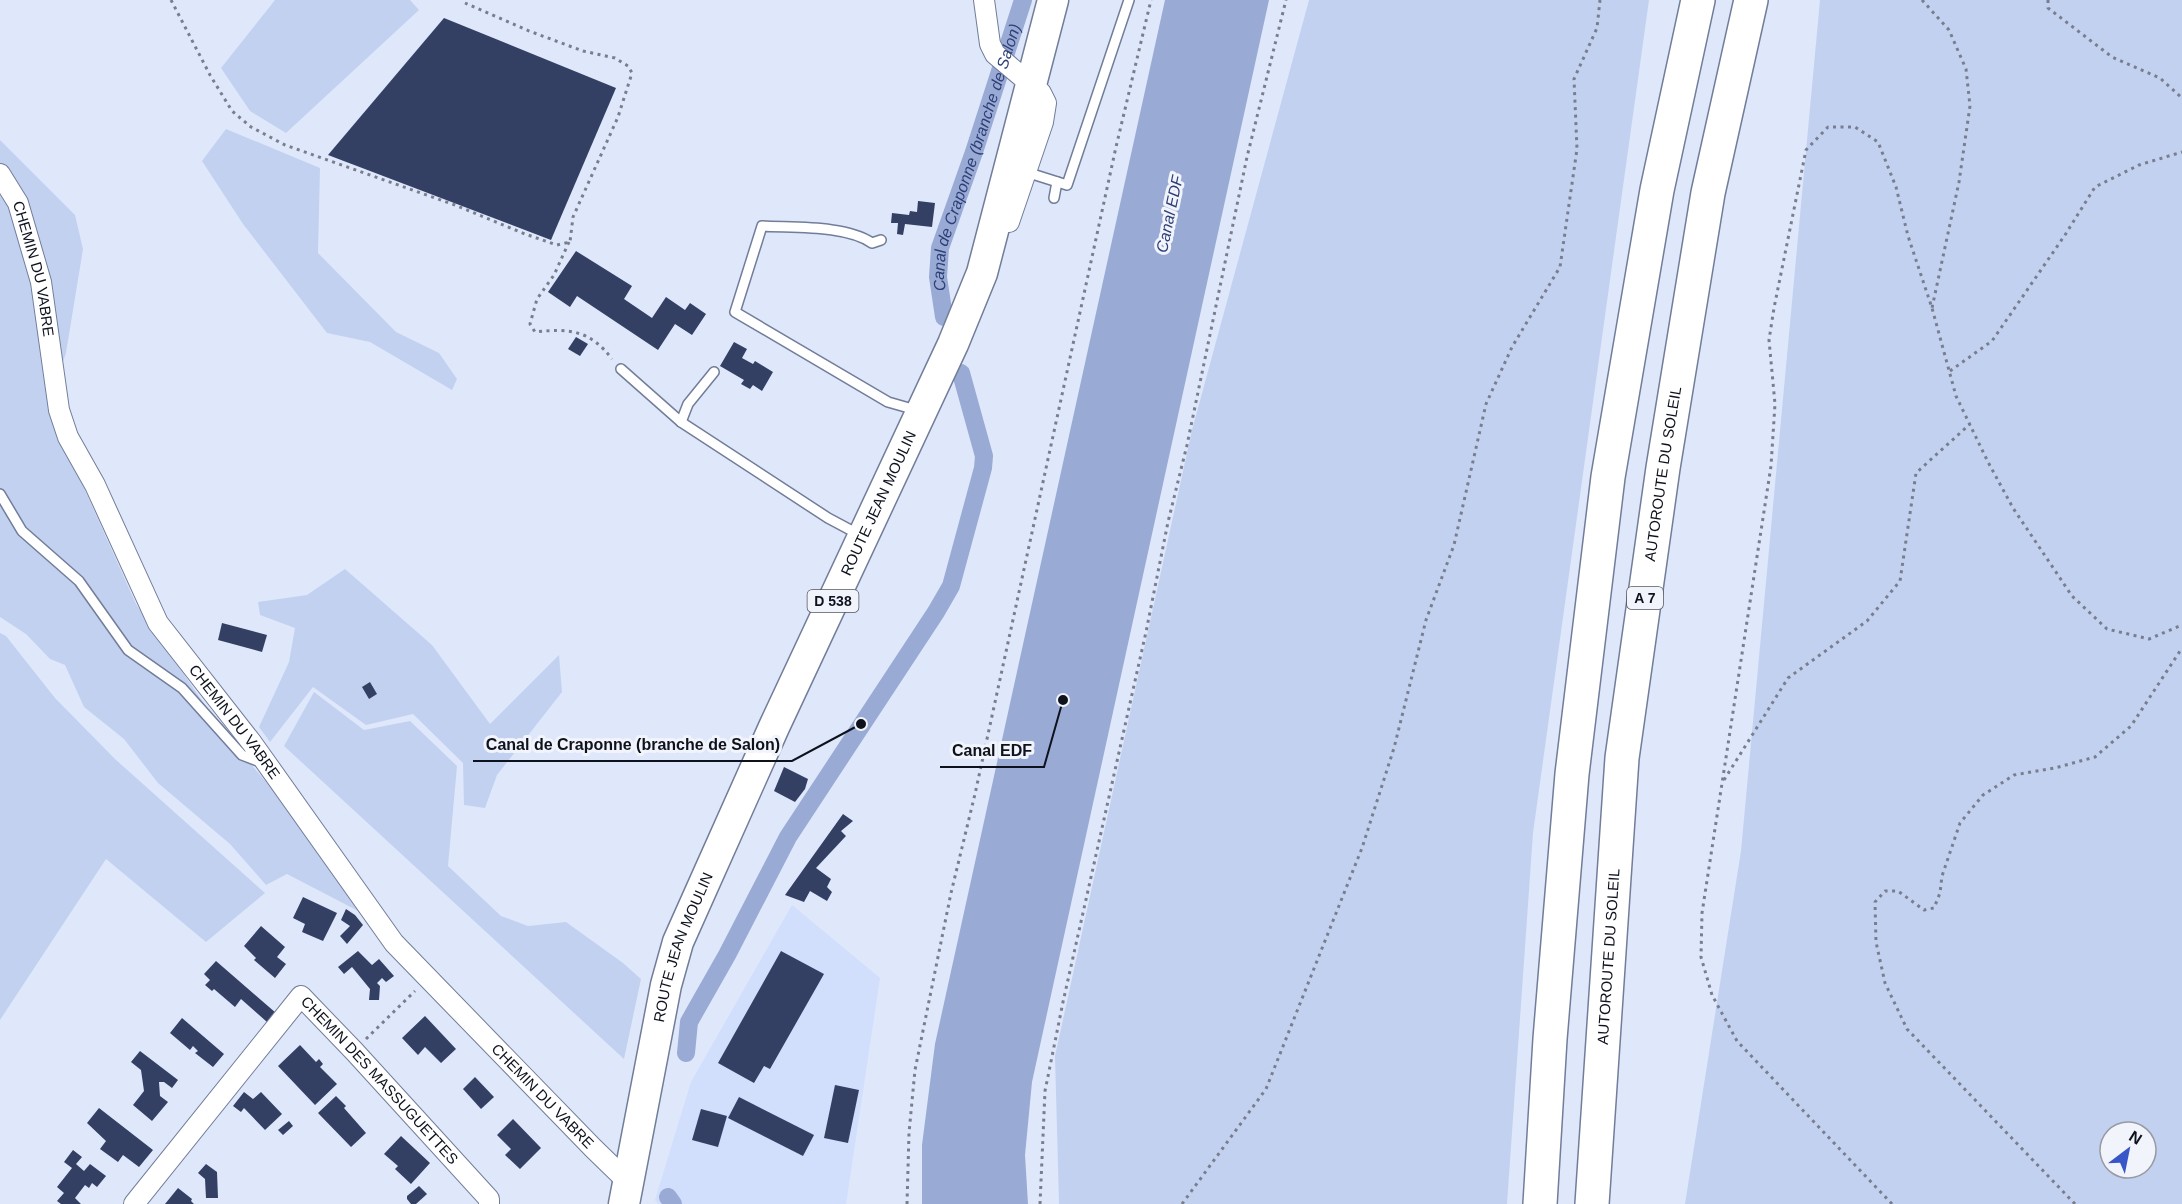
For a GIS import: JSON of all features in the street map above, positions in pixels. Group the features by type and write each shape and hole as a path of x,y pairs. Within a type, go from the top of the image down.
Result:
{"highway":[{"path":"1540,1204 1550,1039 1572,774 1608,477 1657,190 1698,0"},
{"name":"AUTOROUTE DU SOLEIL","path":"1592,1204 1622,758 1663,468 1706,205 1751,0"}],"main road":[{"name":"ROUTE JEAN MOULIN","path":"626,1193 666,985 678,942 982,273 1021,77 1053,0"}],"street":[{"path":"968,307 997,257 1043,122 1046,103 1041,93 995,54 990,44 984,0"},
{"name":"CHEMIN DU VABRE","path":"0,174 18,203 41,282 59,410 69,437 95,485 158,623 268,765 394,943 592,1148 626,1193"},
{"name":"CHEMIN DES MASSUGUETTES","path":"134,1204 301,996 489,1199 489,1204"}],"lane":[{"path":"1026,172 1067,185 1129,0"},
{"path":"1054,198 1057,182"},
{"path":"880,240 872,243 862,236 827,230 762,226 735,312 888,402 921,411"},
{"path":"621,369 681,423 828,518 863,537"},
{"path":"681,423 688,404 714,372"},
{"path":"0,494 22,531 79,581 128,650 182,688 242,755 268,765"}],"path":[{"path":"171,0 210,75 232,111 251,127 285,145 454,205 525,234 557,245 570,242"},
{"path":"907,1204 909,1133 915,1071 944,927 1113,158 1151,0"},
{"path":"1040,1204 1046,1090 1063,1002 1146,632 1168,522 1187,445 1247,157 1286,0"},
{"path":"1182,1204 1266,1089 1362,848 1394,748 1426,620 1454,545 1486,404 1512,347 1560,267 1577,149 1574,79 1596,28 1600,0"},
{"path":"1922,0 1949,30 1966,69 1970,105 1959,182 1932,308"},
{"path":"2048,0 2048,8 2112,57 2160,78 2182,98"},
{"path":"465,3 529,31 583,51 615,58 628,66 632,73 618,117 573,217 570,242 554,275 537,299 530,324 535,332 562,329 580,333 602,345 621,369"},
{"path":"1892,1204 1737,1041 1712,995 1701,957 1702,913 1771,466 1775,404 1769,340 1806,150 1828,127 1855,127 1878,142 1896,186 1908,236 1932,308 1956,396 2013,508 2072,596 2107,628 2149,639 2182,625"},
{"path":"1950,372 1992,341 2095,187 2139,165 2182,152"},
{"path":"1723,781 1788,678 1867,621 1900,581 1916,473 1970,424"},
{"path":"2075,1204 1907,1029 1885,983 1876,942 1875,902 1886,891 1898,891 1924,910 1934,908 1960,823 1983,795 2014,775 2055,768 2095,757 2131,726 2182,648"},
{"path":"354,1051 429,979"}],"shaded area":[{"path":"275,0 410,0 419,10 286,133 250,111 221,68"},
{"path":"1309,0 1649,0 1533,833 1507,1204 1059,1204 1055,1056 1192,430"},
{"path":"1820,0 2182,0 2182,1204 1685,1204 1741,851"},
{"path":"226,129 320,168 318,253 396,332 439,353 457,379 452,390 370,342 327,333 243,224 202,161"},
{"path":"0,140 75,215 83,249 66,353 48,404 64,447 136,604 224,733 287,806 364,914 287,874 266,885 230,844 158,783 124,739 84,707 65,665 50,659 26,634 0,617"},
{"path":"345,569 432,645 490,724 559,655 562,692 497,775 485,808 464,805 463,763 413,714 366,725 313,687 270,742 259,727 289,662 295,628 260,615 258,602 307,595"},
{"path":"0,633 6,636 55,698 115,759 265,893 206,942 106,859 0,1020"},
{"path":"314,692 364,730 410,721 457,766 448,866 501,916 528,926 566,922 623,963 641,979 624,1059 284,746"},
{"path":"792,905 880,978 846,1204 658,1204 655,1200 691,1082"}],"water":[{"name":"Canal EDF","path":"1165,0 1269,0 1032,1082 1025,1155 1028,1204 922,1204 922,1145 935,1044"}],"building":[{"path":"444,18 616,88 551,240 328,155"},
{"path":"918,201 935,203 932,227 905,224 903,235 897,234 898,223 891,223 892,213 909,215 910,211 917,212"},
{"path":"576,251 632,286 624,299 652,318 666,297 685,310 690,303 706,314 692,335 675,324 658,350 577,296 570,307 548,292"},
{"path":"576,337 588,344 580,356 568,349"},
{"path":"734,342 747,349 742,358 753,364 755,361 773,372 762,391 753,385 750,389 741,384 744,380 720,366"},
{"path":"222,623 267,635 262,652 218,640"},
{"path":"370,682 377,694 369,699 362,687"},
{"path":"784,767 808,779 805,789 795,802 774,791"},
{"path":"843,814 853,821 841,831 846,836 816,868 831,879 827,887 832,892 827,901 810,891 804,902 785,895"},
{"path":"303,897 337,913 323,941 302,932 305,924 293,918"},
{"path":"346,909 363,925 347,944 340,936 350,926 341,920"},
{"path":"261,926 285,947 277,957 286,964 275,978 254,960 256,958 244,946"},
{"path":"358,951 372,965 379,959 394,976 386,982 382,978 377,983 380,986 379,1000 369,1000 370,989 352,967 344,974 338,967"},
{"path":"781,951 824,974 770,1069 764,1066 754,1083 718,1063"},
{"path":"216,961 276,1013 267,1022 241,999 235,1007 214,989 212,991 205,985 210,980 204,974"},
{"path":"425,1016 456,1049 441,1063 425,1047 418,1055 402,1038"},
{"path":"182,1018 224,1054 213,1067 195,1053 198,1051 193,1046 190,1050 170,1033"},
{"path":"300,1045 316,1062 319,1059 323,1064 320,1067 337,1084 315,1105 278,1066"},
{"path":"140,1051 178,1080 172,1088 164,1082 159,1082 160,1096 168,1102 152,1121 133,1105 144,1091 141,1070 131,1062"},
{"path":"475,1077 494,1097 481,1109 463,1089"},
{"path":"835,1085 859,1090 848,1143 824,1138"},
{"path":"244,1092 253,1099 261,1092 282,1114 265,1130 244,1108 241,1112 233,1106"},
{"path":"336,1096 366,1133 351,1147 318,1113"},
{"path":"739,1097 814,1135 803,1156 728,1118"},
{"path":"99,1108 153,1150 139,1167 123,1155 118,1162 100,1149 106,1141 87,1123"},
{"path":"701,1109 727,1116 718,1147 692,1140"},
{"path":"513,1119 541,1148 520,1169 505,1155 511,1149 497,1135"},
{"path":"289,1121 293,1126 283,1135 278,1130"},
{"path":"401,1136 430,1163 411,1184 395,1169 398,1166 384,1154"},
{"path":"73,1150 82,1157 76,1164 84,1171 90,1164 106,1176 97,1187 92,1183 89,1188 85,1185 75,1198 81,1204 61,1204 57,1201 64,1193 57,1187 72,1168 64,1162"},
{"path":"206,1164 217,1172 218,1198 206,1198 205,1179 198,1173"},
{"path":"419,1186 427,1194 416,1204 411,1204 407,1196"},
{"path":"178,1188 192,1199 194,1204 165,1204"}],"waterway":[{"name":"Canal de Craponne (branche de Salon)","path":"944,317 938,277 940,248 1023,0"},
{"name":"Canal de Craponne (branche de Salon)","path":"686,1053 689,1022 727,955 788,837 951,586 983,468 984,456 961,373"},
{"name":"Canal de Craponne (branche de Salon)","path":"668,1197 673,1204"}],"place":[{"name":"Canal EDF","path":"1063,700"},
{"name":"Canal de Craponne (branche de Salon)","path":"861,724"}]}
